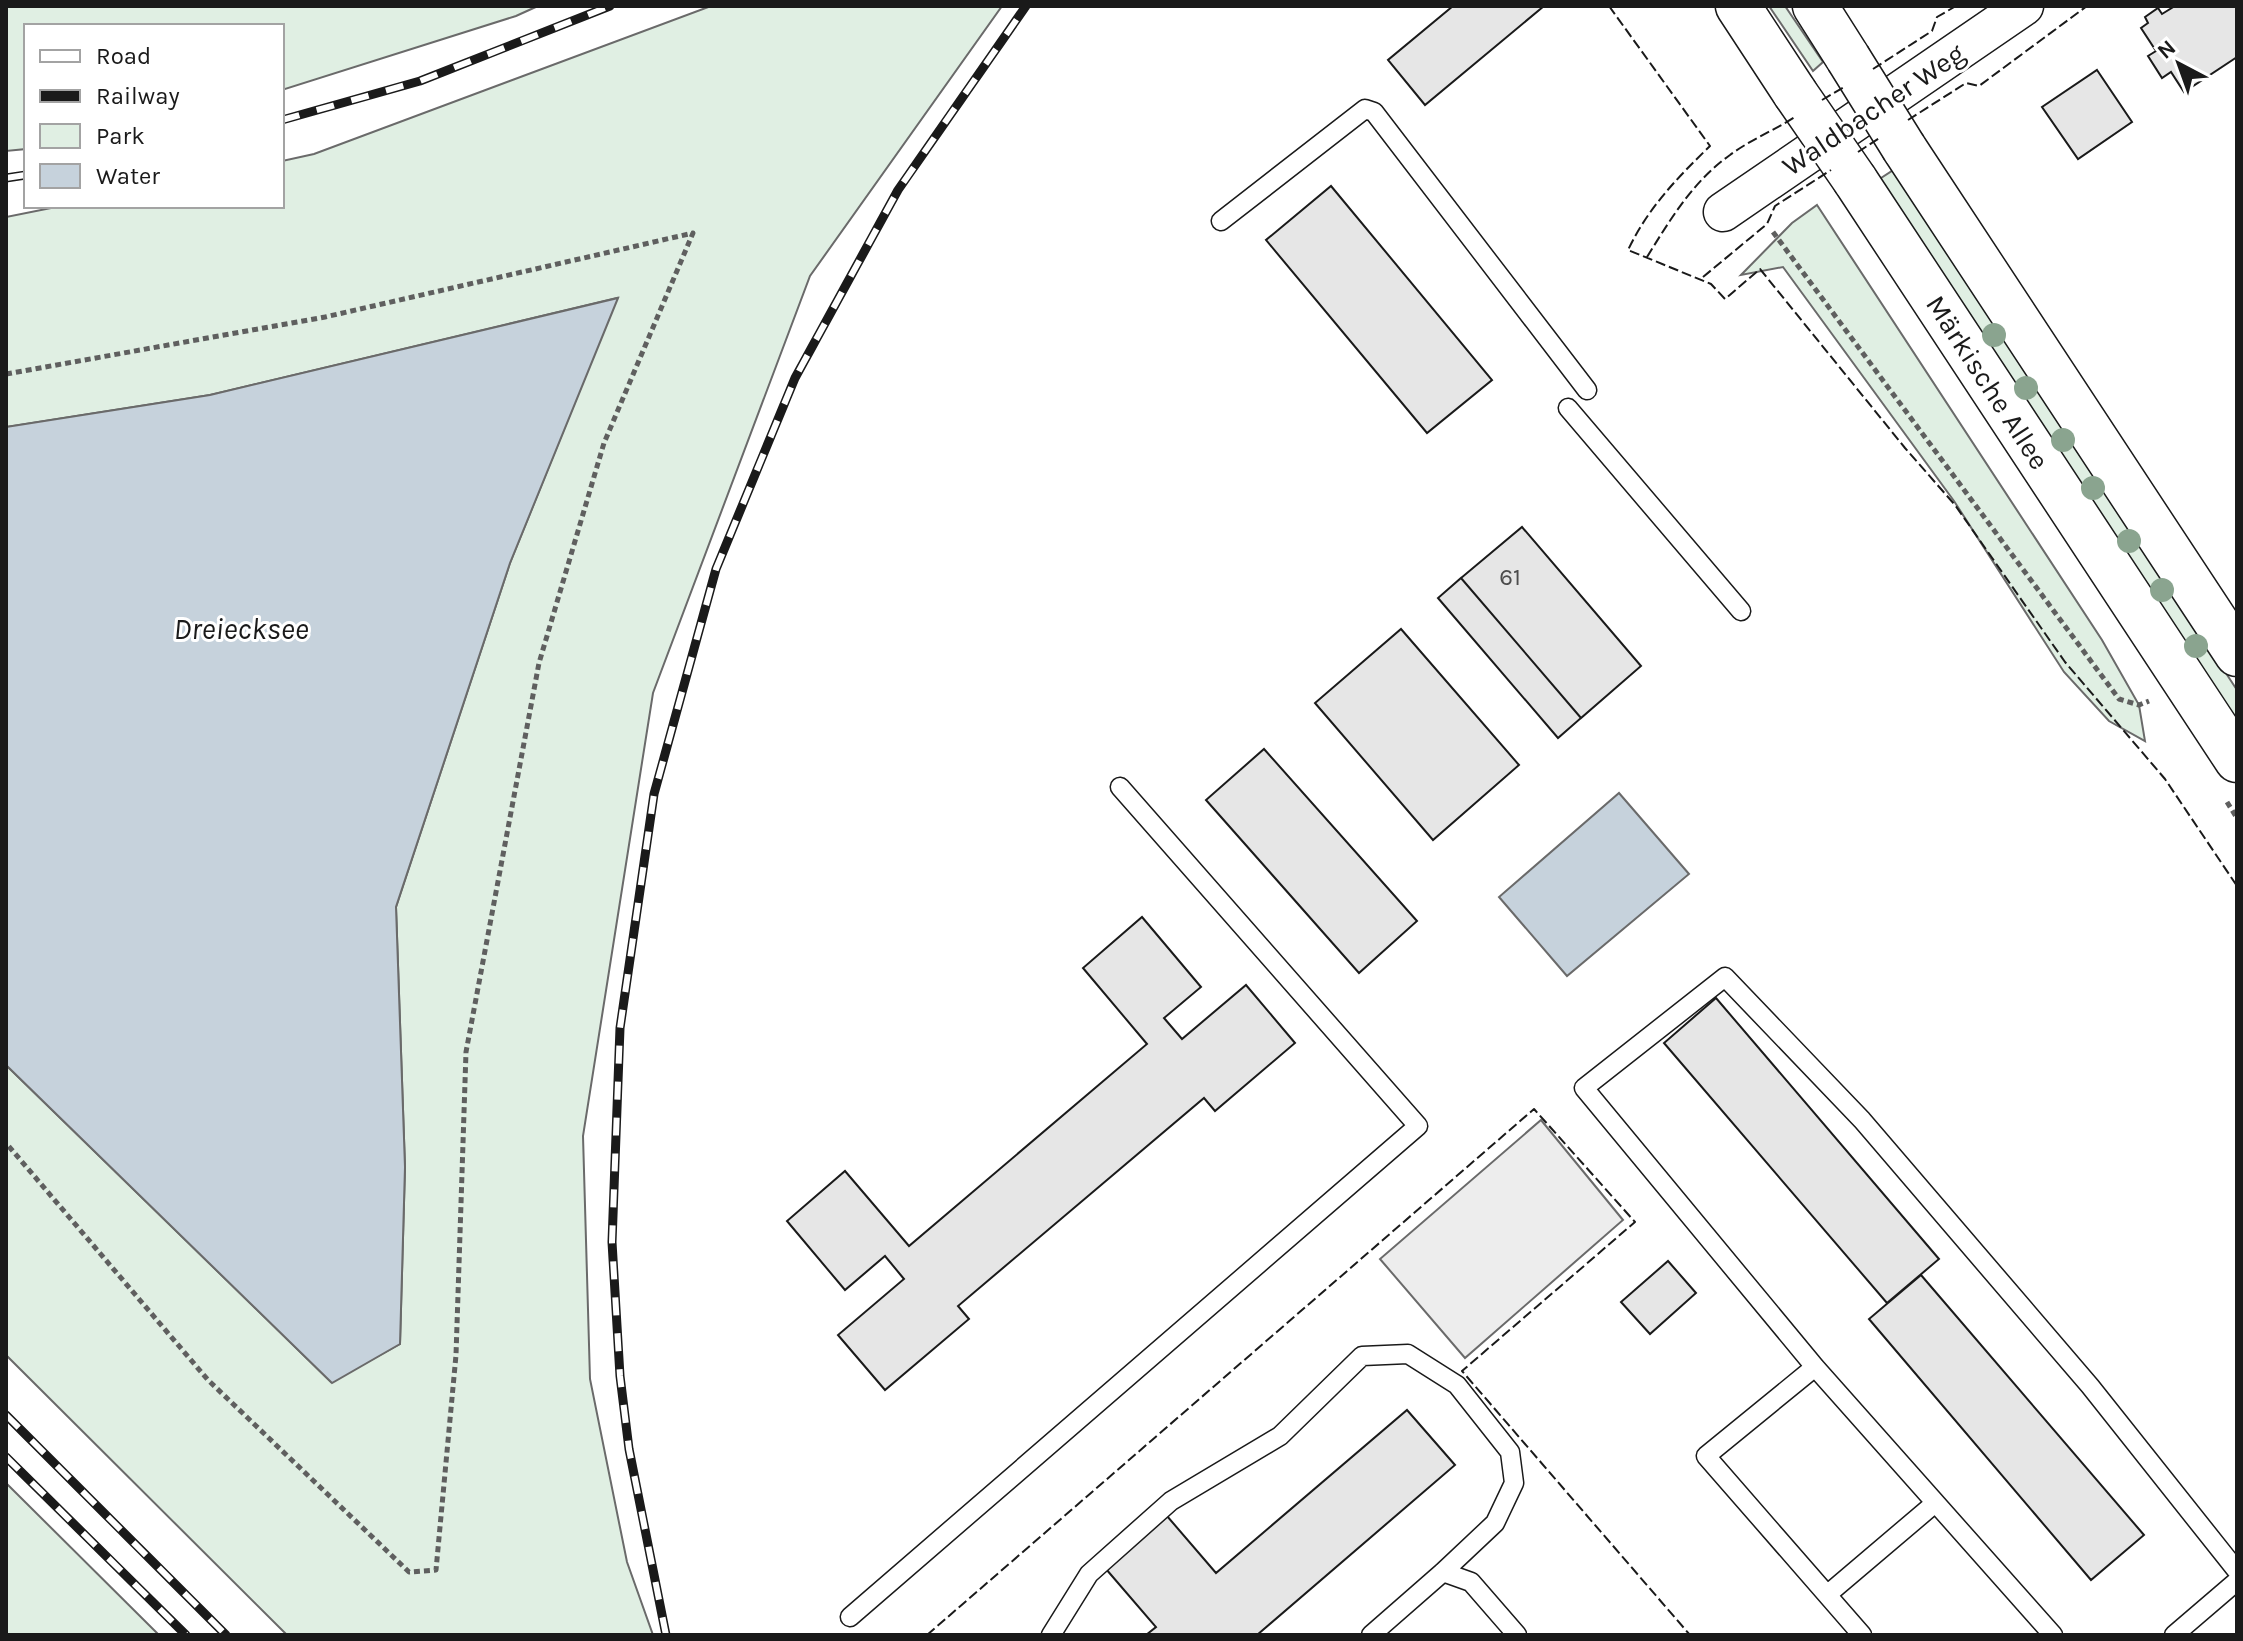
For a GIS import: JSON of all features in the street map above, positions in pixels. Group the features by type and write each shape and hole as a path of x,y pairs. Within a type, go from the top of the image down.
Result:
{"main road":[{"name":"Märkische Allee","path":"1738,6 2237,760"},
{"name":"Märkische Allee","path":"1815,6 1904,148 2237,654"}],"street":[{"name":"Waldbacher Weg","path":"1723,212 2024,6"}],"lane":[{"path":"1221,221 1365,109 1374,112 1587,390"},
{"path":"1568,408 1741,611"},
{"path":"850,1617 1418,1126 1120,787"},
{"path":"2053,1635 1815,1367 1584,1088 1725,977 1873,1132 2090,1386 2237,1571"},
{"path":"1051,1635 1089,1574 1171,1501 1280,1436 1362,1356 1408,1354 1457,1385 1510,1452 1514,1483 1495,1523 1371,1635"},
{"path":"1815,1367 1706,1456 1862,1635"},
{"path":"1828,1594 1934,1504"},
{"path":"1443,1572 1471,1582 1517,1635"},
{"path":"2174,1635 2237,1581"}],"path":[{"path":"1773,232 2119,699 2139,705 2154,699"},
{"path":"6,374 325,317 693,233 604,443 539,663 466,1052 456,1355 436,1570 409,1572 208,1380 6,1143"}],"green space":[{"path":"6,6 538,6 516,16 284,89 284,24 24,24 24,149 6,151"},
{"path":"711,6 1002,6 810,276 653,693 583,1136 590,1379 627,1562 653,1635 287,1635 6,1355 6,1065 331,1382 400,1344 405,1167 396,907 510,563 617,298 210,395 6,427 6,217 51,208 284,208 284,161 314,154"},
{"path":"1769,6 1785,6 1823,62 1813,71"},
{"path":"1895,169 2237,690 2237,723 1878,180"},
{"path":"1817,205 2102,640 2139,705 2145,741 2109,721 2064,672 1954,501 1783,267 1741,275 1792,223"},
{"path":"6,1483 159,1635 6,1635"}],"shaded area":[{"path":"1541,1120 1623,1220 1465,1358 1380,1259"}],"water":[{"name":"Dreiecksee","path":"618,298 510,563 396,907 405,1167 400,1344 332,1383 6,1065 6,427 210,395"},
{"path":"1619,793 1689,874 1567,976 1499,897"}],"building":[{"path":"1453,6 1544,6 1425,105 1388,60"},
{"path":"2175,6 2237,6 2237,57 2184,92 2171,72 2162,78 2148,56 2156,51 2141,28 2148,23 2145,17 2158,8 2162,14"},
{"path":"2097,70 2132,122 2078,159 2042,107"},
{"path":"1331,186 1492,380 1427,433 1266,240"},
{"path":"1522,527 1641,666 1581,718 1461,578"},
{"path":"1461,578 1581,718 1558,738 1438,598"},
{"path":"1401,629 1519,765 1433,840 1315,703"},
{"path":"1264,749 1417,921 1359,973 1206,800"},
{"path":"1142,917 1201,987 1164,1018 1182,1039 1246,985 1295,1043 1215,1111 1204,1098 958,1306 969,1319 885,1390 838,1335 904,1279 885,1256 845,1290 787,1221 845,1171 909,1246 1147,1044 1083,968"},
{"path":"1716,998 1939,1259 1887,1303 1664,1043"},
{"path":"1668,1261 1696,1293 1650,1334 1621,1302"},
{"path":"1921,1275 2144,1535 2091,1580 1869,1319"},
{"path":"1407,1410 1455,1465 1257,1635 1146,1635 1156,1627 1106,1569 1167,1516 1216,1573"}],"railway":[{"path":"284,119 420,81 610,6"},
{"path":"666,1635 629,1449 620,1376 612,1242 620,1028 654,794 716,569 795,378 898,190 1026,6"},
{"path":"6,178 24,175"},
{"path":"6,1415 226,1635"},
{"path":"6,1457 186,1635"}],"fence":[{"path":"1609,6 1710,146 1664,194 1628,250 1711,284 1725,299 1760,269 1955,505 2065,662 2165,779 2237,886"},
{"path":"1873,69 1932,31 1937,17 1956,6"},
{"path":"1908,120 1966,83 1979,86 2087,6"},
{"path":"1822,100 1846,86"},
{"path":"1647,257 1683,202 1717,165 1795,117"},
{"path":"1858,152 1881,137"},
{"path":"1703,277 1767,224 1775,206 1831,170"},
{"path":"927,1635 1534,1109 1635,1222 1462,1371 1690,1635"}]}
